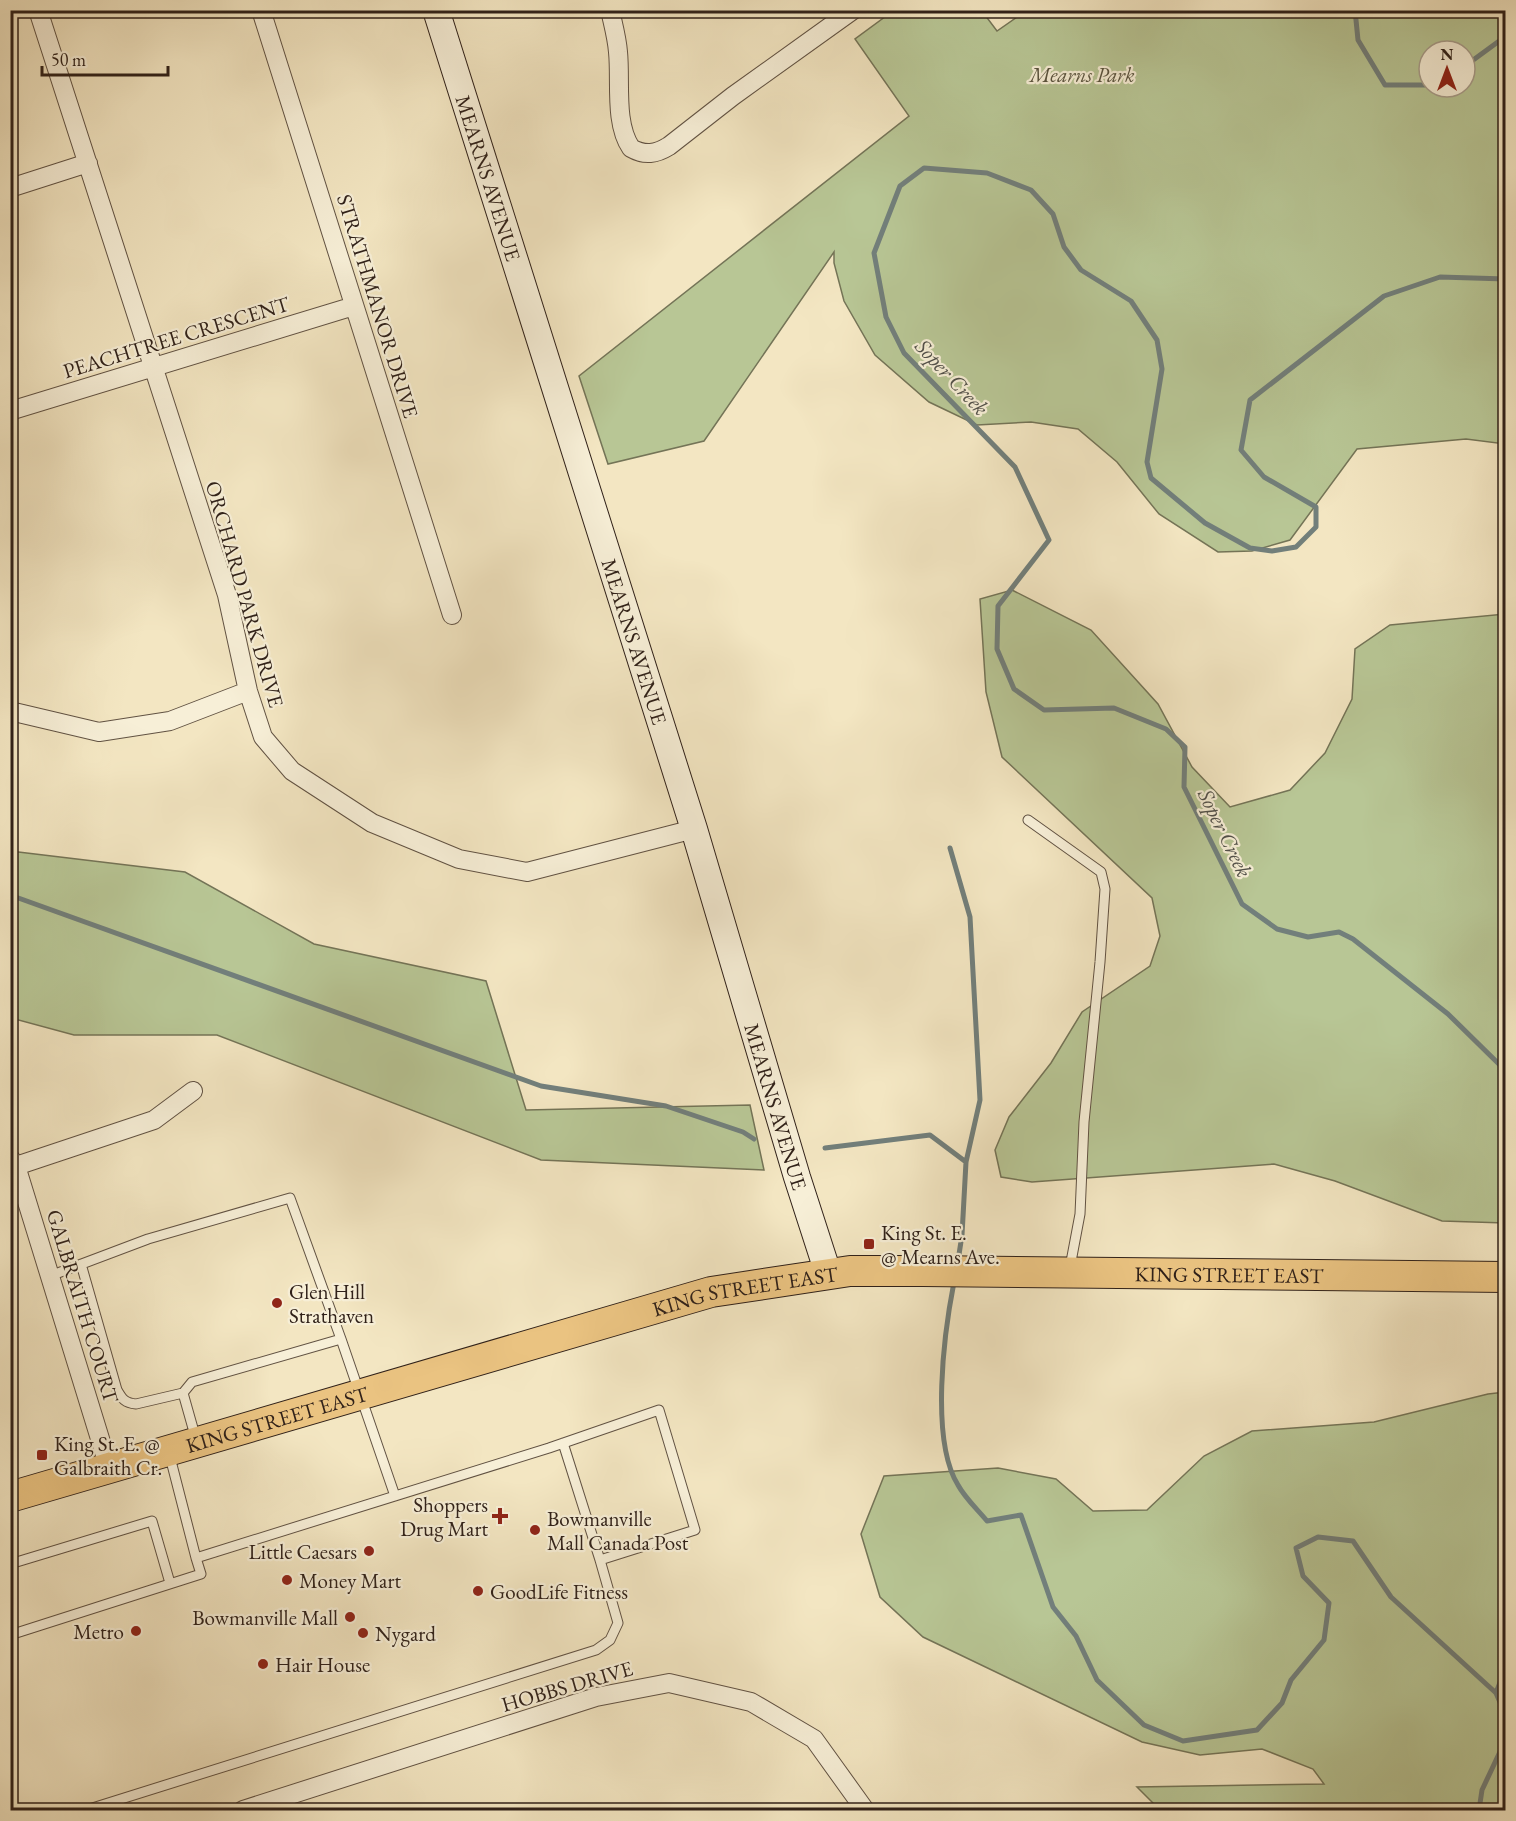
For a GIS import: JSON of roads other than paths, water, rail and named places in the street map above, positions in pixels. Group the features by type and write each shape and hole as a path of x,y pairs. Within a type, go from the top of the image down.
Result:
{"main road":[{"name":"KING STREET EAST","path":"10,1497 169,1453 711,1292 828,1273 922,1271 1506,1277"}],"street":[{"name":"ORCHARD PARK DRIVE","path":"38,10 227,595 248,691 263,737 292,771 372,823 459,859 527,872 694,829"},
{"name":"STRATHMANOR DRIVE","path":"261,10 452,615"},
{"name":"MEARNS AVENUE","path":"436,10 694,829 797,1178 828,1273"},
{"path":"610,10 618,52 622,125 626,141 631,148 648,153 659,152 669,146 733,96 853,10"},
{"path":"10,188 88,163"},
{"name":"PEACHTREE CRESCENT","path":"10,411 354,306"},
{"path":"10,711 99,732 170,721 248,691"},
{"path":"13,1162 153,1120 192,1091"},
{"name":"GALBRAITH COURT","path":"13,1162 110,1468"},
{"name":"HOBBS DRIVE","path":"243,1810 596,1697 669,1683 751,1702 814,1739 856,1807"}],"lane":[{"path":"1028,820 1101,872 1105,889 1084,1122 1080,1214 1069,1273"},
{"path":"50,1276 148,1239 290,1198 362,1394 394,1496"},
{"path":"81,1264 122,1399 136,1404 183,1393 192,1382 341,1339"},
{"path":"183,1393 197,1444"},
{"path":"196,1558 563,1443 659,1410 695,1530 600,1560"},
{"path":"86,1810 596,1650 610,1640 618,1623 563,1443"},
{"path":"10,1635 170,1582 201,1574 169,1453"},
{"path":"10,1564 152,1521 170,1582"}],"waterway":[{"name":"Soper Creek","path":"1355,10 1358,40 1385,85 1417,85"},
{"name":"Soper Creek","path":"1477,57 1506,36"},
{"name":"Soper Creek","path":"1506,279 1440,277 1384,296 1250,400 1241,450 1264,477 1316,507 1316,527 1296,547 1272,551 1250,548 1205,523 1151,478 1147,462 1162,369 1157,340 1131,301 1081,270 1064,247 1053,214 1031,190 987,173 924,168 900,186 874,253 886,317 904,353 1015,467 1049,540 998,606 997,649 1014,689 1044,710 1114,708 1166,729 1185,747 1184,787 1242,904 1277,929 1308,937 1339,932 1353,939 1448,1014 1506,1071"},
{"path":"950,848 970,917 980,1100 966,1162 962,1235 958,1261"},
{"path":"10,895 541,1086 666,1106 743,1132 754,1139"},
{"path":"825,1148 930,1135 966,1162"},
{"path":"954,1282 946,1329 942,1386 944,1441 949,1465 961,1490 987,1521 1021,1515 1053,1607 1076,1636 1097,1680 1144,1725 1183,1741 1257,1730 1282,1703 1291,1680 1324,1640 1329,1603 1303,1576 1296,1548 1318,1537 1353,1541 1391,1597 1496,1693 1506,1716"},
{"name":"Soper Creek","path":"1496,1693 1506,1667"},
{"name":"Soper Creek","path":"1479,1810 1482,1790 1506,1739"}],"place":[{"name":"King St. E. @ Mearns Ave.","path":"869,1244"},
{"name":"Glen Hill Strathaven","path":"277,1303"},
{"name":"King St. E. @ Galbraith Cr.","path":"42,1455"},
{"name":"Shoppers Drug Mart","path":"500,1516"},
{"name":"Bowmanville Mall Canada Post","path":"535,1530"},
{"name":"Little Caesars","path":"369,1551"},
{"name":"Money Mart","path":"287,1580"},
{"name":"GoodLife Fitness","path":"478,1591"},
{"name":"Bowmanville Mall","path":"350,1617"},
{"name":"Metro","path":"136,1631"},
{"name":"Nygard","path":"363,1633"},
{"name":"Hair House","path":"263,1664"}],"park label":[{"name":"Mearns Park","path":"1082,74"}]}
